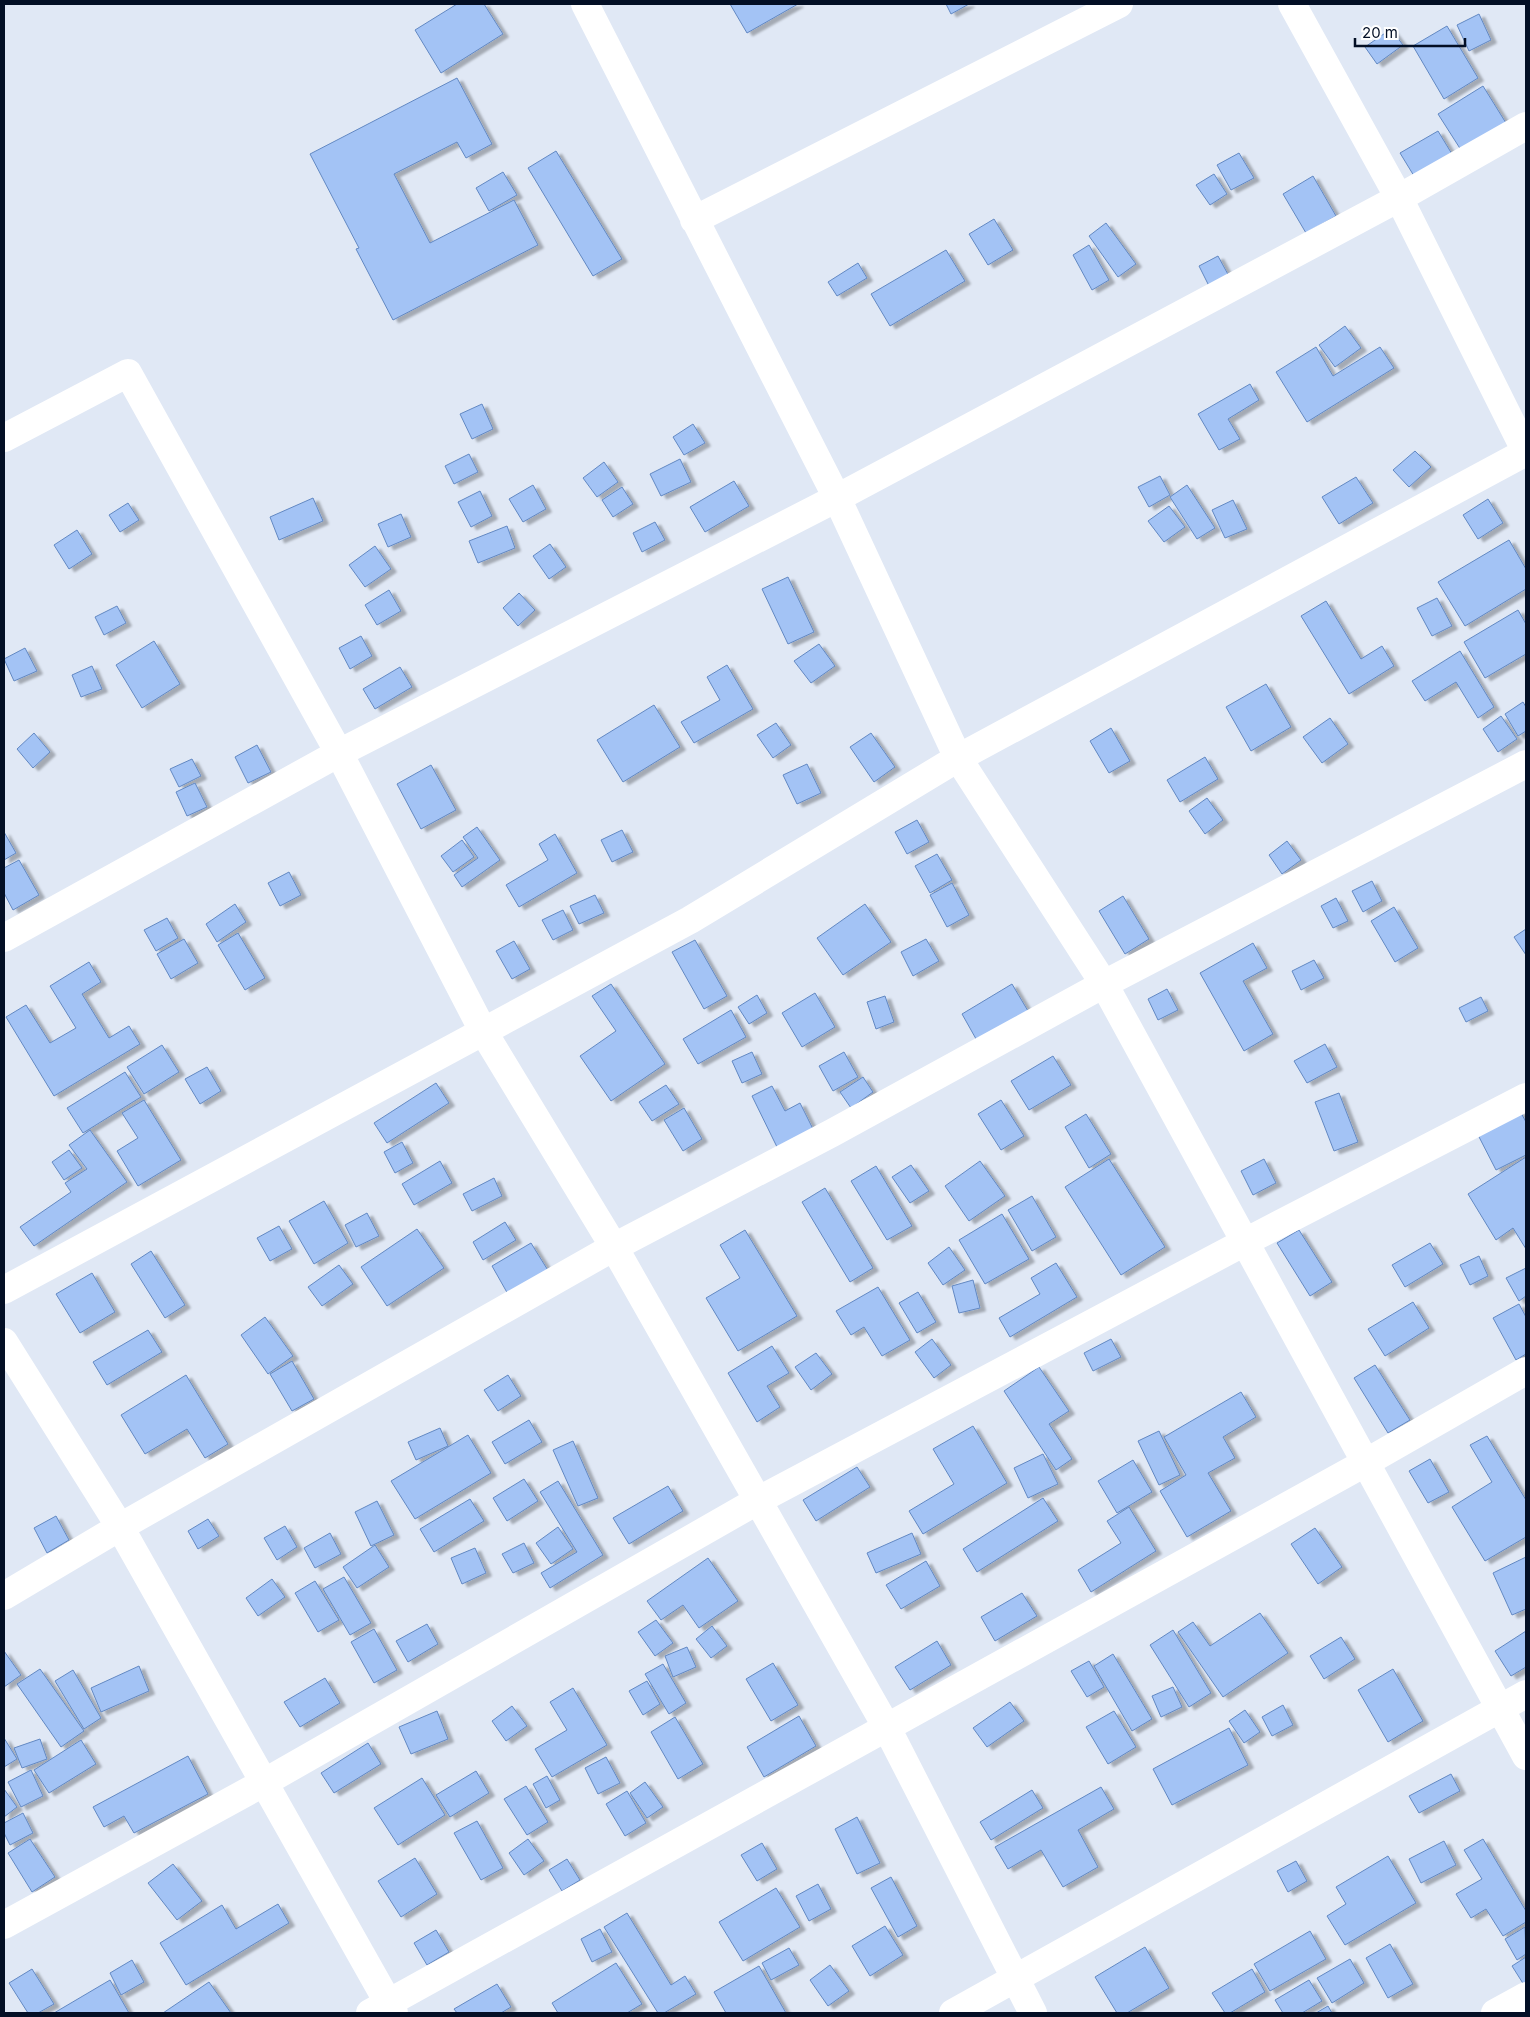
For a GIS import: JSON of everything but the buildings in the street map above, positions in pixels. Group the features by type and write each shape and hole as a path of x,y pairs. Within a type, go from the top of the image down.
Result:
{"street":[{"path":"585,4 837,498 958,758 1104,984 1526,1756"},
{"path":"694,220 1119,4"},
{"path":"4,1290 690,920 958,758 1526,452 1399,198 1292,4"},
{"path":"4,938 339,753 837,498 1399,198 1526,126"},
{"path":"4,438 128,373 339,753 483,1031 614,1247 886,1726 1034,2013"},
{"path":"4,1596 120,1527 614,1247 832,1133 1104,984 1526,764"},
{"path":"4,1925 265,1782 757,1501 1245,1242 1526,1097"},
{"path":"4,1342 120,1527 265,1782 384,2010 886,1726 1526,1371"},
{"path":"953,2013 1526,1694"},
{"path":"1496,2013 1526,1996"}]}
